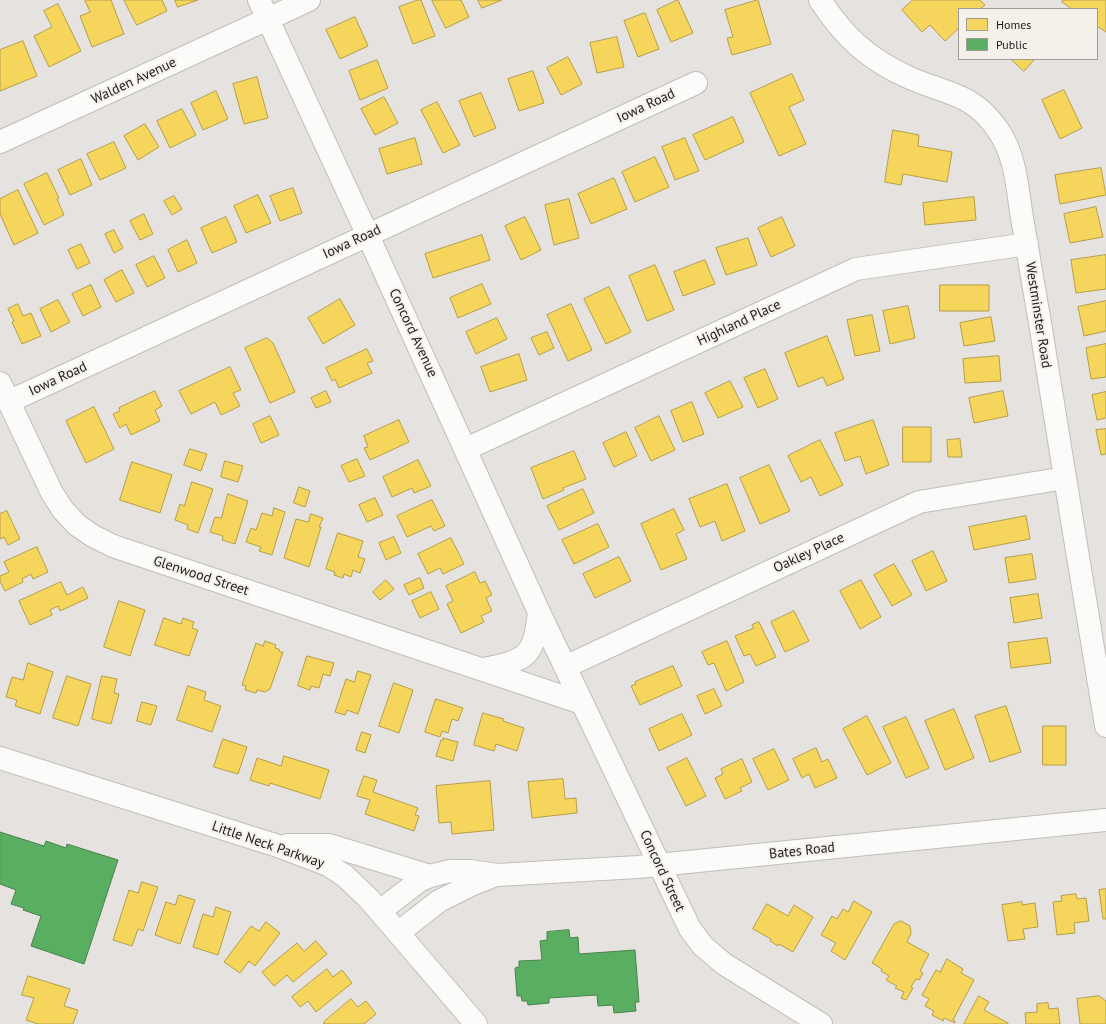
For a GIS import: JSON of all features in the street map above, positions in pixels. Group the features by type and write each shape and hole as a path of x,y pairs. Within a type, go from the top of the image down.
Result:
{"street":[{"name":"Walden Avenue","path":"0,142 263,10 309,0"},
{"name":"Westminster Road","path":"820,0 846,36 874,59 910,78 953,93 977,106 987,116 1003,137 1013,161 1106,726"},
{"name":"Concord Avenue","path":"263,10 368,235 565,667"},
{"name":"Iowa Road","path":"4,393 368,235 696,83"},
{"name":"Highland Place","path":"466,449 856,269 1027,244"},
{"name":"Glenwood Street","path":"4,393 52,493 63,510 77,525 93,536 112,546 582,703"},
{"name":"Oakley Place","path":"565,667 919,502 1065,478"},
{"path":"484,669 520,659 528,652 536,636 539,612"},
{"name":"Concord Street","path":"565,667 690,929 703,946 724,964 821,1024"},
{"name":"Little Neck Parkway","path":"0,758 278,846 328,865 345,876 369,899 476,1024"},
{"name":"Bates Road","path":"380,911 419,881 430,876 450,871 498,875 660,865 1106,820"},
{"path":"278,846 329,845 430,876"},
{"name":"Bates Road","path":"398,932 439,901 473,884 498,875"}],"building: Homes":[{"path":"85,0 111,0 124,34 92,47 80,16 90,12"},
{"path":"124,0 162,0 167,11 137,25"},
{"path":"175,0 198,0 178,7"},
{"path":"421,0 435,36 413,44 399,7"},
{"path":"432,0 461,0 469,17 446,28"},
{"path":"478,0 502,0 482,8"},
{"path":"678,0 693,33 671,42 657,10"},
{"path":"758,0 771,44 732,55 727,38 733,37 725,10"},
{"path":"913,0 980,0 985,5 981,8 958,8 958,29 945,41 930,25 922,32 902,10"},
{"path":"1063,0 1106,0 1106,32 1098,27 1098,8 1071,8 1062,2"},
{"path":"58,4 81,51 49,67 34,36 52,27 44,11"},
{"path":"645,13 659,49 638,57 624,21"},
{"path":"355,17 368,46 340,59 326,30"},
{"path":"617,37 624,67 597,73 590,43"},
{"path":"23,41 37,76 0,91 0,50"},
{"path":"568,57 582,84 561,95 547,68"},
{"path":"377,60 388,88 360,100 349,71"},
{"path":"1012,60 1034,60 1024,71"},
{"path":"533,71 544,103 519,111 508,79"},
{"path":"792,74 804,100 789,107 806,144 779,156 750,93"},
{"path":"257,77 268,118 244,124 233,84"},
{"path":"1064,90 1082,128 1060,139 1042,100"},
{"path":"216,91 228,119 203,130 191,103"},
{"path":"481,93 496,128 474,137 459,101"},
{"path":"384,97 398,123 375,135 361,109"},
{"path":"437,102 460,145 443,153 421,110"},
{"path":"182,109 196,135 170,148 157,121"},
{"path":"733,117 744,142 705,160 693,135"},
{"path":"145,124 159,147 138,160 124,136"},
{"path":"893,130 919,135 918,146 952,152 947,182 903,174 901,185 885,182"},
{"path":"415,138 422,164 387,174 379,149"},
{"path":"685,138 699,171 675,180 662,147"},
{"path":"114,142 126,168 100,180 87,154"},
{"path":"655,157 669,187 635,202 622,172"},
{"path":"81,159 92,185 70,195 58,170"},
{"path":"1101,168 1106,195 1060,204 1055,175"},
{"path":"47,173 59,198 57,199 64,215 44,225 24,184"},
{"path":"614,178 627,209 591,224 578,194"},
{"path":"293,188 302,213 280,221 270,196"},
{"path":"18,190 38,233 14,245 0,214 0,199"},
{"path":"258,195 271,223 246,233 234,206"},
{"path":"174,196 182,209 172,215 164,201"},
{"path":"974,197 976,220 925,225 923,203"},
{"path":"569,199 579,238 554,245 545,205"},
{"path":"1096,207 1103,237 1070,243 1064,214"},
{"path":"144,214 153,234 140,240 130,221"},
{"path":"226,217 237,242 212,253 201,228"},
{"path":"525,217 541,250 521,260 505,226"},
{"path":"782,217 795,246 771,257 758,228"},
{"path":"114,230 123,248 114,253 105,234"},
{"path":"482,235 490,260 433,278 425,254"},
{"path":"748,238 757,265 726,275 716,248"},
{"path":"187,240 197,263 178,272 168,250"},
{"path":"81,244 90,263 77,269 68,250"},
{"path":"1106,255 1106,289 1076,293 1071,260"},
{"path":"154,256 165,278 147,287 136,265"},
{"path":"705,260 715,284 683,296 674,272"},
{"path":"655,265 674,310 647,321 629,276"},
{"path":"122,270 134,293 116,302 104,280"},
{"path":"482,284 491,304 458,318 450,298"},
{"path":"91,285 101,307 83,316 72,294"},
{"path":"940,285 989,285 989,311 940,311"},
{"path":"609,287 631,332 606,344 584,299"},
{"path":"340,299 355,325 323,344 308,318"},
{"path":"58,300 70,322 51,332 40,309"},
{"path":"1106,301 1106,331 1084,336 1078,307"},
{"path":"18,304 23,316 31,313 41,336 22,344 8,309"},
{"path":"571,304 592,350 568,361 547,315"},
{"path":"908,306 915,338 890,344 883,311"},
{"path":"872,315 880,351 855,356 847,320"},
{"path":"991,317 995,341 964,346 960,323"},
{"path":"497,318 507,339 476,354 466,332"},
{"path":"547,332 554,348 539,355 531,338"},
{"path":"827,336 844,379 827,386 823,377 798,387 785,353"},
{"path":"267,338 273,343 295,392 270,403 245,348"},
{"path":"1106,344 1106,377 1091,379 1086,348"},
{"path":"367,349 373,361 367,363 372,373 339,388 335,379 332,381 326,368"},
{"path":"519,354 527,380 490,392 481,367"},
{"path":"999,356 1001,381 965,383 963,359"},
{"path":"230,367 241,390 233,393 240,406 221,415 215,402 191,414 179,391"},
{"path":"765,369 778,399 758,408 744,378"},
{"path":"730,381 743,407 718,418 705,393"},
{"path":"155,391 162,406 155,410 160,421 131,435 126,424 120,428 113,414 120,411 119,408"},
{"path":"326,391 331,402 316,408 311,398"},
{"path":"1003,391 1008,416 974,423 969,398"},
{"path":"1106,392 1106,418 1097,420 1092,395"},
{"path":"692,402 704,434 683,442 671,411"},
{"path":"94,407 114,449 86,463 66,421"},
{"path":"270,416 279,435 261,443 253,424"},
{"path":"659,416 675,450 651,461 635,428"},
{"path":"399,420 409,442 370,460 364,448 368,447 364,436"},
{"path":"873,420 889,465 866,474 860,456 845,461 835,433"},
{"path":"903,427 931,427 931,462 903,462"},
{"path":"1106,429 1106,454 1101,455 1096,430"},
{"path":"626,432 637,456 614,467 603,443"},
{"path":"960,439 962,457 948,457 947,440"},
{"path":"820,440 843,485 820,496 811,477 801,482 788,456"},
{"path":"190,449 207,454 201,471 184,465"},
{"path":"574,451 586,479 563,488 564,490 543,499 531,468"},
{"path":"357,459 365,476 349,482 341,466"},
{"path":"418,460 431,486 414,493 412,488 392,497 383,477"},
{"path":"225,461 243,466 238,482 221,477"},
{"path":"132,462 172,475 160,513 120,500"},
{"path":"769,465 790,511 760,524 740,478"},
{"path":"192,482 213,489 198,533 187,529 188,525 175,520 180,504 184,506"},
{"path":"727,484 745,531 722,541 715,521 700,527 689,499"},
{"path":"299,487 310,491 305,507 294,503"},
{"path":"583,489 594,513 559,530 547,506"},
{"path":"228,494 248,501 235,544 222,540 223,536 210,532 215,517 221,518"},
{"path":"375,498 383,515 367,522 359,505"},
{"path":"432,500 445,526 434,531 431,526 407,537 397,516"},
{"path":"274,508 285,512 272,555 259,551 261,547 246,542 251,528 256,530 262,513 272,516"},
{"path":"674,509 684,530 676,534 687,559 661,570 641,524"},
{"path":"7,511 20,539 8,545 4,537 0,539 0,514"},
{"path":"311,514 323,518 319,527 321,527 309,567 284,558 296,519 308,522"},
{"path":"1026,516 1030,539 974,550 969,527"},
{"path":"598,524 609,547 574,564 562,540"},
{"path":"338,533 363,541 358,557 365,559 360,573 353,570 351,577 344,574 343,578 334,575 335,572 326,569"},
{"path":"394,537 401,553 386,560 379,543"},
{"path":"451,538 464,564 443,574 440,568 428,574 418,554"},
{"path":"37,547 48,572 33,579 31,574 22,579 23,582 5,591 0,581 0,576 9,572 4,562"},
{"path":"933,551 947,581 926,591 912,561"},
{"path":"1032,554 1036,579 1009,583 1005,558"},
{"path":"619,557 631,581 595,598 583,574"},
{"path":"894,564 912,595 892,606 874,575"},
{"path":"475,572 480,583 485,581 492,595 486,598 492,611 481,616 484,622 461,633 447,604 453,601 446,586"},
{"path":"420,578 424,588 409,595 404,585"},
{"path":"386,580 394,589 380,600 373,592"},
{"path":"861,580 881,617 860,629 840,591"},
{"path":"61,582 67,595 83,587 88,598 60,611 58,606 50,610 52,615 30,625 19,601"},
{"path":"431,592 439,609 420,618 412,601"},
{"path":"1038,594 1042,618 1014,623 1010,598"},
{"path":"119,601 145,610 130,656 104,647"},
{"path":"794,611 809,641 785,652 771,622"},
{"path":"164,618 181,624 183,618 194,622 192,628 198,630 189,656 155,645"},
{"path":"759,622 776,657 756,666 750,654 744,656 735,636 754,628 752,625"},
{"path":"1047,638 1051,663 1011,668 1008,643"},
{"path":"265,641 276,645 275,648 279,649 280,652 283,652 270,689 265,692 257,690 256,693 245,690 246,686 242,685 256,643 263,646"},
{"path":"727,641 744,682 726,691 714,663 708,665 702,652"},
{"path":"307,656 334,663 330,676 323,674 319,688 311,686 310,690 298,686"},
{"path":"28,663 53,672 40,714 15,706 17,700 6,697 12,677 23,680"},
{"path":"673,666 682,686 640,705 631,686 636,684 635,682"},
{"path":"358,671 371,675 358,714 347,710 345,715 335,712 346,679 354,682"},
{"path":"67,676 91,684 78,726 53,718"},
{"path":"102,676 117,679 114,693 119,694 111,724 92,719"},
{"path":"394,683 413,690 399,733 379,726"},
{"path":"188,686 206,692 204,700 221,706 212,732 177,720"},
{"path":"714,689 722,706 705,714 697,696"},
{"path":"436,699 463,708 458,721 452,719 448,733 442,731 440,737 425,732"},
{"path":"142,702 157,706 151,725 137,721"},
{"path":"1006,706 1021,752 990,762 975,716"},
{"path":"954,709 974,758 945,770 925,721"},
{"path":"483,713 504,719 503,721 524,728 517,751 496,744 494,751 474,745"},
{"path":"682,714 692,735 659,751 649,729"},
{"path":"867,716 891,763 867,775 843,729"},
{"path":"906,717 929,768 906,778 883,727"},
{"path":"1043,726 1066,726 1066,765 1043,765"},
{"path":"362,732 371,735 365,753 356,750"},
{"path":"443,738 458,742 453,761 436,756"},
{"path":"223,739 247,747 238,774 214,767"},
{"path":"816,748 822,762 828,759 837,778 815,788 809,774 802,778 793,759"},
{"path":"774,749 789,780 768,790 753,759"},
{"path":"284,756 329,770 320,799 270,783 269,786 250,780 257,758 281,766"},
{"path":"687,758 706,796 686,806 667,768"},
{"path":"742,759 752,782 740,788 742,791 725,799 715,778 723,774 721,769"},
{"path":"364,776 377,780 373,792 418,808 415,815 419,816 414,831 365,814 370,800 357,796"},
{"path":"563,779 565,799 576,798 577,813 532,818 528,782"},
{"path":"490,781 494,830 452,834 451,822 439,823 436,786"},
{"path":"142,882 158,887 143,931 138,929 132,946 113,940 129,890 138,893"},
{"path":"1106,889 1106,919 1103,919 1099,890"},
{"path":"1076,894 1077,899 1086,898 1089,921 1074,923 1075,933 1057,935 1053,902 1062,901 1061,896"},
{"path":"179,895 195,900 180,944 155,935 166,902 175,905"},
{"path":"854,901 872,912 845,960 831,951 836,943 821,935 832,916 837,919 843,909 848,912"},
{"path":"1022,902 1022,905 1035,903 1038,927 1023,929 1025,939 1008,941 1002,905"},
{"path":"767,904 788,916 794,905 813,917 793,952 779,944 778,946 770,941 771,939 753,929"},
{"path":"216,907 231,912 218,955 193,947 203,914 213,917"},
{"path":"901,921 910,926 911,934 907,942 929,954 920,971 923,973 919,980 916,979 906,1000 901,998 904,992 895,988 897,986 886,980 889,976 881,971 882,969 872,963 894,924"},
{"path":"266,922 280,933 255,966 249,961 240,973 224,962 251,926 259,931"},
{"path":"316,941 327,954 293,982 287,975 274,986 262,972 297,943 304,951"},
{"path":"947,959 963,969 961,973 974,980 953,1020 955,1023 944,1018 943,1021 932,1015 934,1011 925,1006 929,999 922,995 936,970 940,972"},
{"path":"327,969 333,977 342,970 352,983 316,1012 308,1001 300,1007 292,997"},
{"path":"28,976 70,989 64,1006 78,1010 73,1024 38,1024 26,1020 34,998 22,995"},
{"path":"979,996 989,1002 984,1010 1008,1024 964,1024"},
{"path":"1099,996 1106,1001 1106,1024 1080,1024 1077,999"},
{"path":"351,999 358,1007 366,1001 376,1014 364,1024 323,1024 325,1023 324,1022"},
{"path":"1048,1003 1049,1009 1058,1008 1060,1024 1026,1024 1025,1013 1037,1012 1037,1004"}],"building: Public":[{"path":"0,832 44,846 46,841 66,848 67,844 118,860 84,964 31,946 41,916 11,904 16,890 0,884"},
{"path":"569,930 570,938 578,937 579,954 635,950 639,1002 635,1002 636,1011 614,1013 613,1005 598,1006 597,995 549,998 549,1003 528,1005 527,1001 522,1001 521,996 517,996 515,968 519,967 519,961 542,960 540,941 547,940 547,932"}]}
